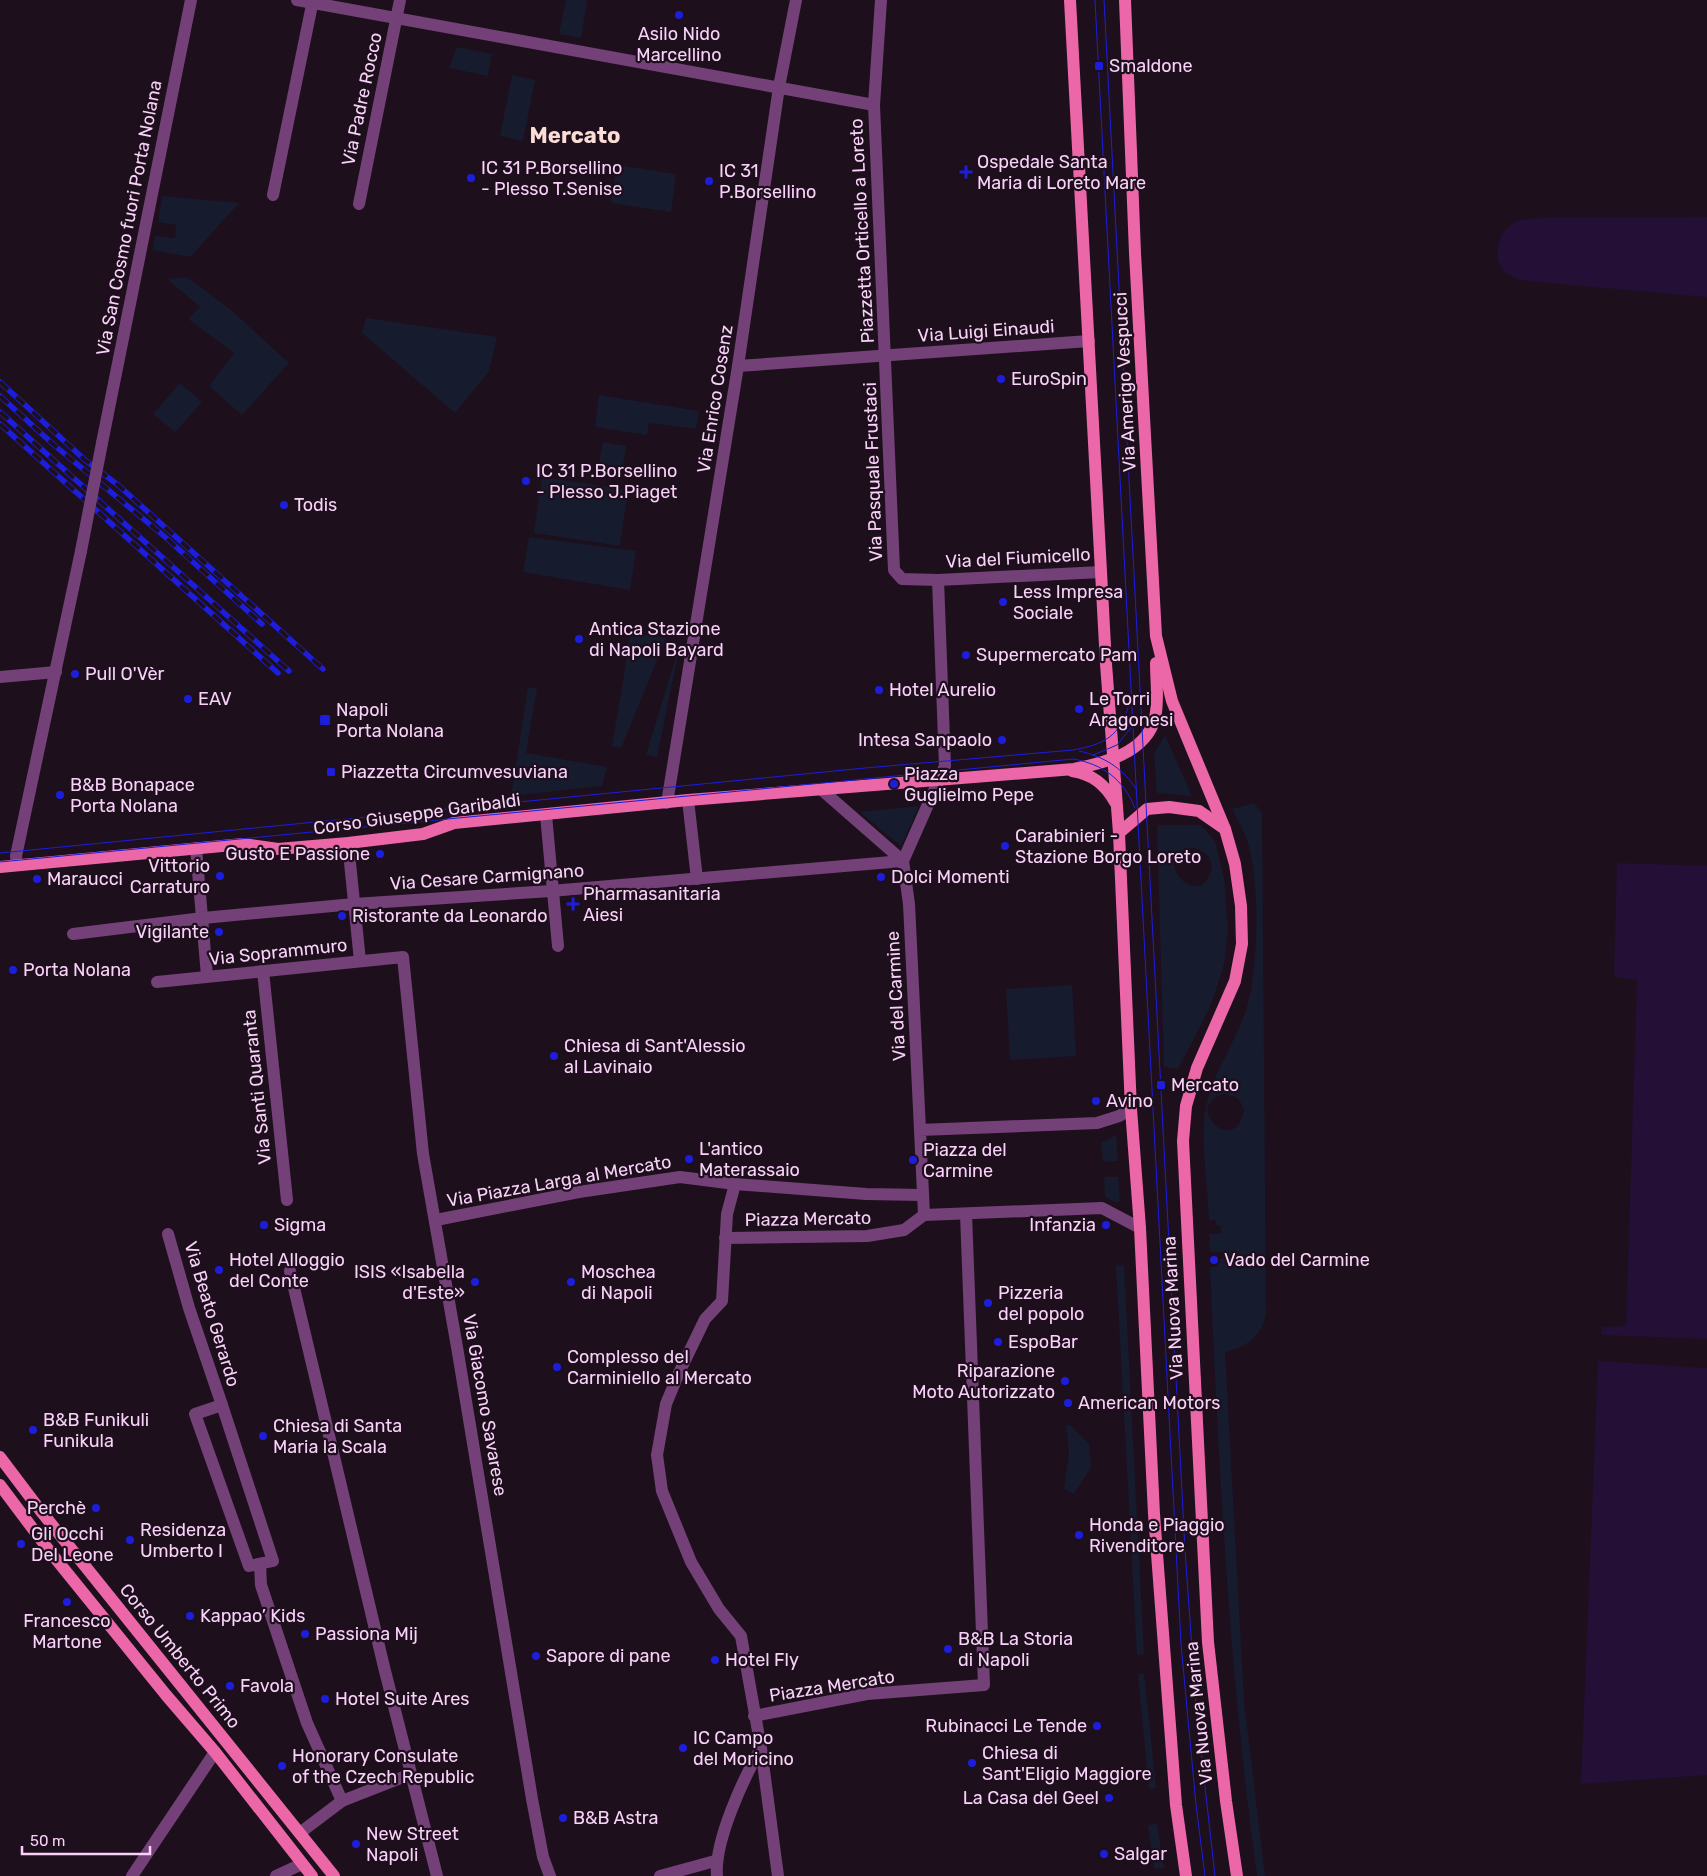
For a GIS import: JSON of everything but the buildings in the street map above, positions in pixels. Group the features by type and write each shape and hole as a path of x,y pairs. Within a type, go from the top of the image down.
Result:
{"main road":[{"name":"Via Amerigo Vespucci","path":"1070,0 1113,760"},
{"name":"Via Amerigo Vespucci","path":"1125,0 1135,253 1156,636 1172,702 1195,755"},
{"path":"823,791 1065,770 1113,760 1134,747 1152,727 1155,717 1156,636"},
{"name":"Via Nuova Marina","path":"1195,755 1225,829 1235,864 1241,906 1242,944 1235,981 1197,1068 1186,1106 1183,1141 1208,1642 1226,1802 1237,1876"},
{"name":"Via Nuova Marina","path":"1113,760 1120,833 1131,1109 1140,1228 1154,1514 1176,1805 1186,1876"},
{"path":"1065,770 1085,774 1098,780 1108,791 1117,807"},
{"name":"Corso Giuseppe Garibaldi","path":"0,867 243,844 278,849 348,843 423,834 454,823 688,800 823,791"},
{"path":"1120,833 1147,809 1170,807 1199,811 1225,829"},
{"name":"Corso Umberto Primo","path":"0,1457 205,1718 301,1832 334,1876"},
{"name":"Corso Umberto Primo","path":"0,1485 51,1553 166,1696 215,1752 312,1876"}],"street":[{"name":"Via San Cosmo fuori Porta Nolana","path":"56,672 191,0"},
{"path":"297,0 312,1 396,20 874,105"},
{"name":"Via Padre Rocco","path":"359,204 400,0"},
{"name":"Via Enrico Cosenz","path":"667,803 738,366 779,87 796,0"},
{"name":"Piazzetta Orticello a Loreto","path":"882,0 874,105 885,356"},
{"path":"273,194 312,1"},
{"name":"Via Luigi Einaudi","path":"738,366 1089,341"},
{"name":"Via Pasquale Frustaci","path":"885,356 894,570 902,579 938,580"},
{"name":"Via del Fiumicello","path":"938,580 1101,572"},
{"path":"823,791 903,861 945,766 945,722 938,580"},
{"path":"0,677 56,672 16,856 17,865"},
{"path":"688,800 697,879"},
{"path":"546,814 551,891 558,946"},
{"path":"348,843 360,961"},
{"path":"196,848 207,976"},
{"name":"Via Cesare Carmignano","path":"73,934 202,918 354,904 551,891 903,861"},
{"name":"Via del Carmine","path":"903,861 909,904 920,1130"},
{"name":"Via Soprammuro","path":"157,982 403,957"},
{"name":"Via Giacomo Savarese","path":"403,957 423,1154 436,1220 543,1857 550,1876"},
{"name":"Via Santi Quaranta","path":"263,971 287,1200"},
{"path":"1131,1109 1119,1116 1097,1123 920,1130 922,1195 924,1215 1102,1208 1140,1228"},
{"name":"Via Piazza Larga al Mercato","path":"436,1220 579,1192 680,1177 734,1184 866,1194"},
{"path":"725,1238 727,1214 734,1184"},
{"name":"Piazza Mercato","path":"866,1194 922,1195"},
{"name":"Piazza Mercato","path":"754,1716 867,1694 984,1685 966,1214"},
{"name":"Piazza Mercato","path":"778,1876 760,1748 741,1636 718,1608 691,1562 662,1491 657,1455 666,1404 705,1320 722,1301 725,1238 867,1236 904,1230 924,1215"},
{"name":"Via Beato Gerardo","path":"168,1234 189,1308 273,1561 260,1564"},
{"path":"290,1271 384,1667 437,1876"},
{"path":"222,1405 195,1414 249,1566 260,1564 261,1585 307,1723 342,1801"},
{"path":"717,1876 715,1861 728,1820 760,1748"},
{"path":"132,1876 215,1752"},
{"path":"301,1832 342,1801 411,1774"},
{"path":"660,1876 715,1861"},
{"path":"276,1876 302,1864"}],"shaded area":[{"path":"566,0 587,0 581,38 559,34"},
{"path":"457,47 492,54 488,76 449,68"},
{"path":"512,75 535,80 523,141 500,136"},
{"path":"617,165 676,174 671,212 611,203"},
{"path":"162,196 239,203 190,257 153,250 155,236 175,238 176,225 158,222"},
{"path":"1707,217 1707,297 1527,281 1505,272 1499,264 1497,257 1499,242 1506,229 1511,224 1523,219"},
{"path":"187,277 230,309 289,363 242,415 209,386 234,353 188,319 200,307 167,279"},
{"path":"366,318 497,337 489,371 455,413 362,333"},
{"path":"180,383 202,402 175,432 153,414"},
{"path":"599,395 699,411 696,429 649,423 647,435 595,427"},
{"path":"603,442 626,446 621,476 597,472"},
{"path":"542,477 628,490 620,546 534,533"},
{"path":"529,537 636,551 630,590 523,572"},
{"path":"631,633 666,638 621,748 612,746"},
{"path":"681,640 657,757 646,755"},
{"path":"528,687 537,689 526,753 607,767 602,786 511,796"},
{"path":"1165,735 1192,796 1157,793 1154,754"},
{"path":"1254,803 1262,813 1266,1314 1261,1329 1252,1340 1240,1347 1225,1352 1244,1701 1265,1876 1257,1876 1247,1800 1232,1648 1221,1496 1210,1267 1217,1267 1217,1259 1223,1259 1223,1252 1210,1252 1209,1234 1221,1234 1221,1226 1216,1225 1216,1220 1209,1220 1204,1145 1207,1103 1214,1081 1244,1016 1253,979 1255,956 1256,908 1253,864 1246,837 1232,809","holes":["1224,1094 1236,1097 1243,1107 1242,1118 1236,1127 1228,1130 1220,1128 1213,1123 1208,1107 1213,1100"]},
{"path":"919,806 901,846 860,812"},
{"path":"1157,825 1200,825 1215,841 1224,878 1228,930 1224,964 1209,1009 1178,1069 1164,1067","holes":["1194,848 1209,857 1212,869 1203,884 1195,886 1186,883 1179,877 1175,868 1175,859 1181,852"]},
{"path":"1617,863 1707,866 1707,1339 1601,1335 1602,1327 1626,1326 1637,980 1614,977"},
{"path":"1072,985 1076,1056 1010,1060 1006,989"},
{"path":"1116,1135 1118,1161 1103,1162 1101,1143"},
{"path":"1104,1177 1118,1177 1120,1202 1115,1202 1105,1197"},
{"path":"1116,1265 1124,1266 1144,1654 1137,1655"},
{"path":"1598,1361 1707,1368 1707,1775 1581,1784"},
{"path":"1066,1426 1071,1426 1089,1444 1091,1467 1074,1494 1064,1489 1069,1454"},
{"path":"1144,1673 1156,1788 1149,1789 1138,1674"},
{"path":"1157,1824 1164,1868 1154,1869 1148,1825"}],"tram line":[{"path":"1095,0 1181,1644 1196,1805 1205,1876"},
{"path":"1104,0 1185,1550 1196,1706 1215,1876"},
{"path":"0,853 865,768 1073,750 1094,745 1109,737 1121,725 1129,705"},
{"path":"1093,755 1117,745 1133,725"},
{"path":"1079,751 1096,756 1112,764 1125,775 1136,789"},
{"path":"0,862 1073,759 1094,765 1111,775 1125,789 1135,808"}],"railway":[{"path":"0,382 85,460 118,485 323,669"},
{"path":"0,396 54,445 164,536 262,624"},
{"path":"0,412 289,671"},
{"path":"0,424 278,673"}],"place":[{"name":"Asilo Nido Marcellino","path":"679,15"},
{"name":"Smaldone","path":"1099,66"},
{"name":"Ospedale Santa Maria di Loreto Mare","path":"966,172"},
{"name":"IC 31 P.Borsellino - Plesso T.Senise","path":"471,178"},
{"name":"IC 31 P.Borsellino","path":"709,181"},
{"name":"EuroSpin","path":"1001,379"},
{"name":"IC 31 P.Borsellino - Plesso J.Piaget","path":"526,481"},
{"name":"Todis","path":"284,505"},
{"name":"Less Impresa Sociale","path":"1003,602"},
{"name":"Antica Stazione di Napoli Bayard","path":"579,639"},
{"name":"Supermercato Pam","path":"966,655"},
{"name":"Pull O'Vèr","path":"75,674"},
{"name":"Hotel Aurelio","path":"879,690"},
{"name":"EAV","path":"188,699"},
{"name":"Le Torri Aragonesi","path":"1079,709"},
{"name":"Napoli Porta Nolana","path":"325,720"},
{"name":"Intesa Sanpaolo","path":"1002,740"},
{"name":"Piazzetta Circumvesuviana","path":"331,772"},
{"name":"Piazza Guglielmo Pepe","path":"894,784"},
{"name":"B&B Bonapace Porta Nolana","path":"60,795"},
{"name":"Carabinieri - Stazione Borgo Loreto","path":"1005,846"},
{"name":"Gusto E Passione","path":"380,854"},
{"name":"Vittorio Carraturo","path":"220,876"},
{"name":"Dolci Momenti","path":"881,877"},
{"name":"Maraucci","path":"37,879"},
{"name":"Pharmasanitaria Aiesi","path":"573,904"},
{"name":"Ristorante da Leonardo","path":"342,916"},
{"name":"Vigilante","path":"219,932"},
{"name":"Porta Nolana","path":"13,970"},
{"name":"Chiesa di Sant'Alessio al Lavinaio","path":"554,1056"},
{"name":"Mercato","path":"1161,1085"},
{"name":"Avino","path":"1096,1101"},
{"name":"L'antico Materassaio","path":"689,1159"},
{"name":"Piazza del Carmine","path":"913,1160"},
{"name":"Sigma","path":"264,1225"},
{"name":"Infanzia","path":"1106,1225"},
{"name":"Vado del Carmine","path":"1214,1260"},
{"name":"Hotel Alloggio del Conte","path":"219,1270"},
{"name":"ISIS «Isabella d'Este»","path":"475,1282"},
{"name":"Moschea di Napoli","path":"571,1282"},
{"name":"Pizzeria del popolo","path":"988,1303"},
{"name":"EspoBar","path":"998,1342"},
{"name":"Complesso del Carminiello al Mercato","path":"557,1367"},
{"name":"Riparazione Moto Autorizzato","path":"1065,1381"},
{"name":"American Motors","path":"1068,1403"},
{"name":"B&B Funikuli Funikula","path":"33,1430"},
{"name":"Chiesa di Santa Maria la Scala","path":"263,1436"},
{"name":"Perchè","path":"96,1508"},
{"name":"Honda e Piaggio Rivenditore","path":"1079,1535"},
{"name":"Residenza Umberto I","path":"130,1540"},
{"name":"Gli Occhi Del Leone","path":"21,1544"},
{"name":"Francesco Martone","path":"67,1602"},
{"name":"Kappao’ Kids","path":"190,1616"},
{"name":"Passiona Mij","path":"305,1634"},
{"name":"B&B La Storia di Napoli","path":"948,1649"},
{"name":"Sapore di pane","path":"536,1656"},
{"name":"Hotel Fly","path":"715,1660"},
{"name":"Favola","path":"230,1686"},
{"name":"Hotel Suite Ares","path":"325,1699"},
{"name":"Rubinacci Le Tende","path":"1097,1726"},
{"name":"IC Campo del Moricino","path":"683,1748"},
{"name":"Chiesa di Sant'Eligio Maggiore","path":"972,1763"},
{"name":"Honorary Consulate of the Czech Republic","path":"282,1766"},
{"name":"La Casa del Geel","path":"1109,1798"},
{"name":"B&B Astra","path":"563,1818"},
{"name":"New Street Napoli","path":"356,1844"},
{"name":"Salgar","path":"1104,1854"}],"district":[{"name":"Mercato","path":"575,135"}]}
